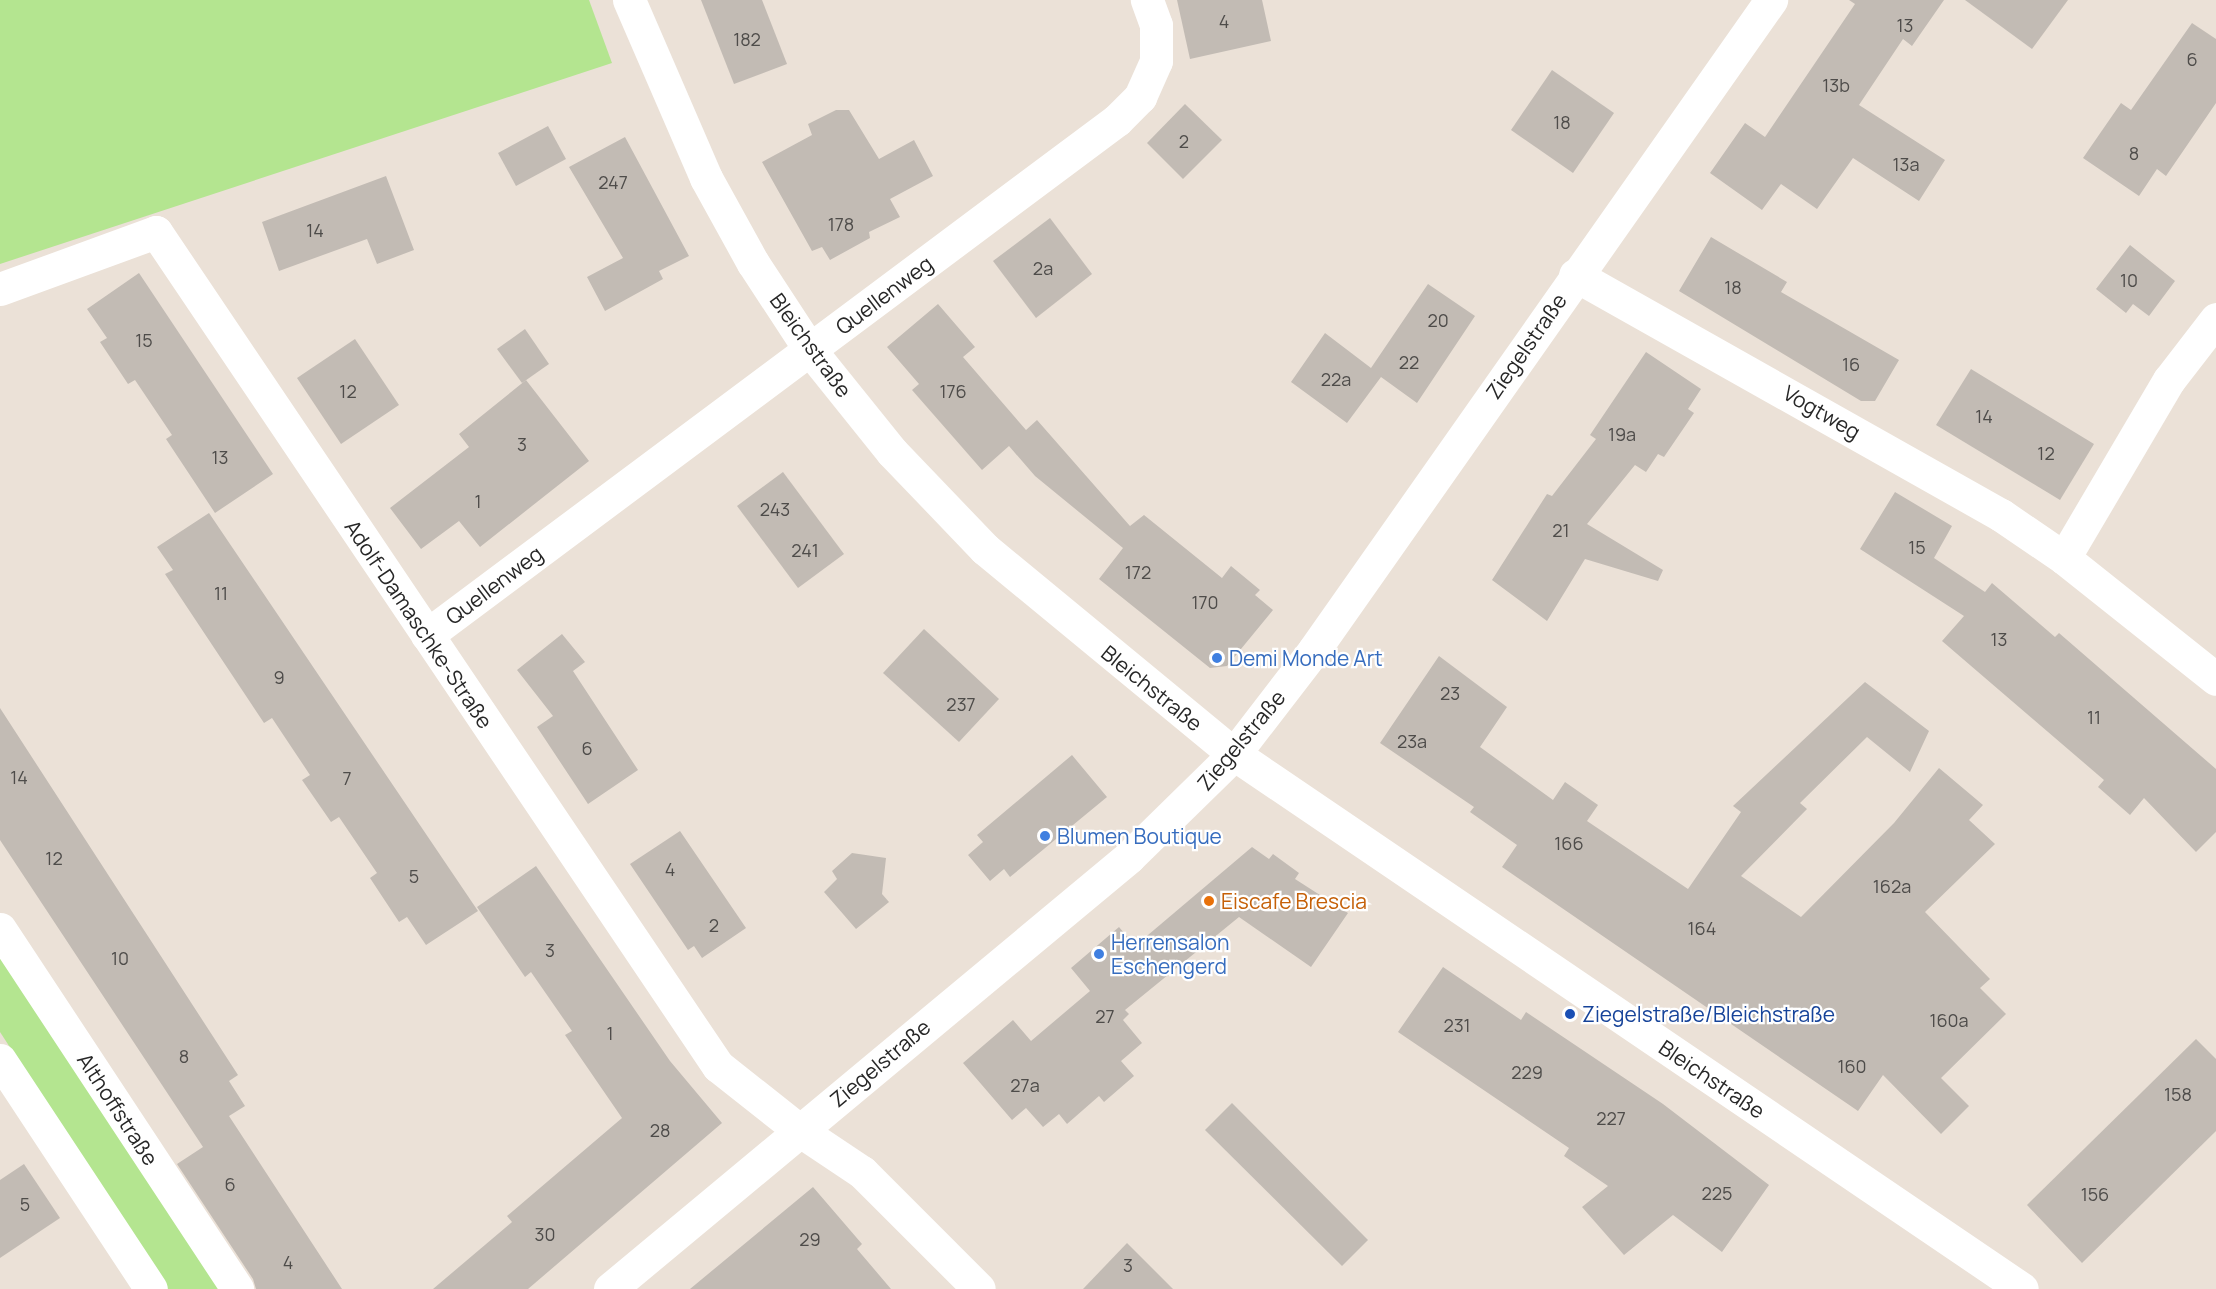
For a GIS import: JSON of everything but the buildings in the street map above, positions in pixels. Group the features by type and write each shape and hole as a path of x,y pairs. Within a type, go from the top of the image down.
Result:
{"street":[{"name":"Bleichstraße","path":"628,0 706,178 753,263 810,350 892,452 985,549 1234,754 2022,1289"},
{"name":"Quellenweg","path":"427,635 1117,120 1140,97 1156,62 1156,25 1147,0"},
{"name":"Ziegelstraße","path":"610,1289 1130,857 1234,754 1314,650 1575,274 1771,0"},
{"name":"Adolf-Damaschke-Straße","path":"0,289 156,232 718,1066 799,1130 862,1172 979,1289"},
{"name":"Vogtweg","path":"1575,274 2001,515 2064,558 2216,679"},
{"path":"2064,558 2169,380 2216,319"},
{"name":"Althoffstraße","path":"0,929 237,1289"},
{"path":"0,1060 151,1289"}],"green space":[{"path":"0,0 589,0 612,63 0,264"},
{"path":"0,953 222,1289 167,1289 0,1032"}],"place":[{"name":"Demi Monde Art","path":"1217,658"},
{"name":"Blumen Boutique","path":"1045,836"},
{"name":"Eiscafe Brescia","path":"1209,901"},
{"name":"Herrensalon Eschengerd","path":"1099,954"},
{"name":"Ziegelstraße/Bleichstraße","path":"1570,1014"}]}
